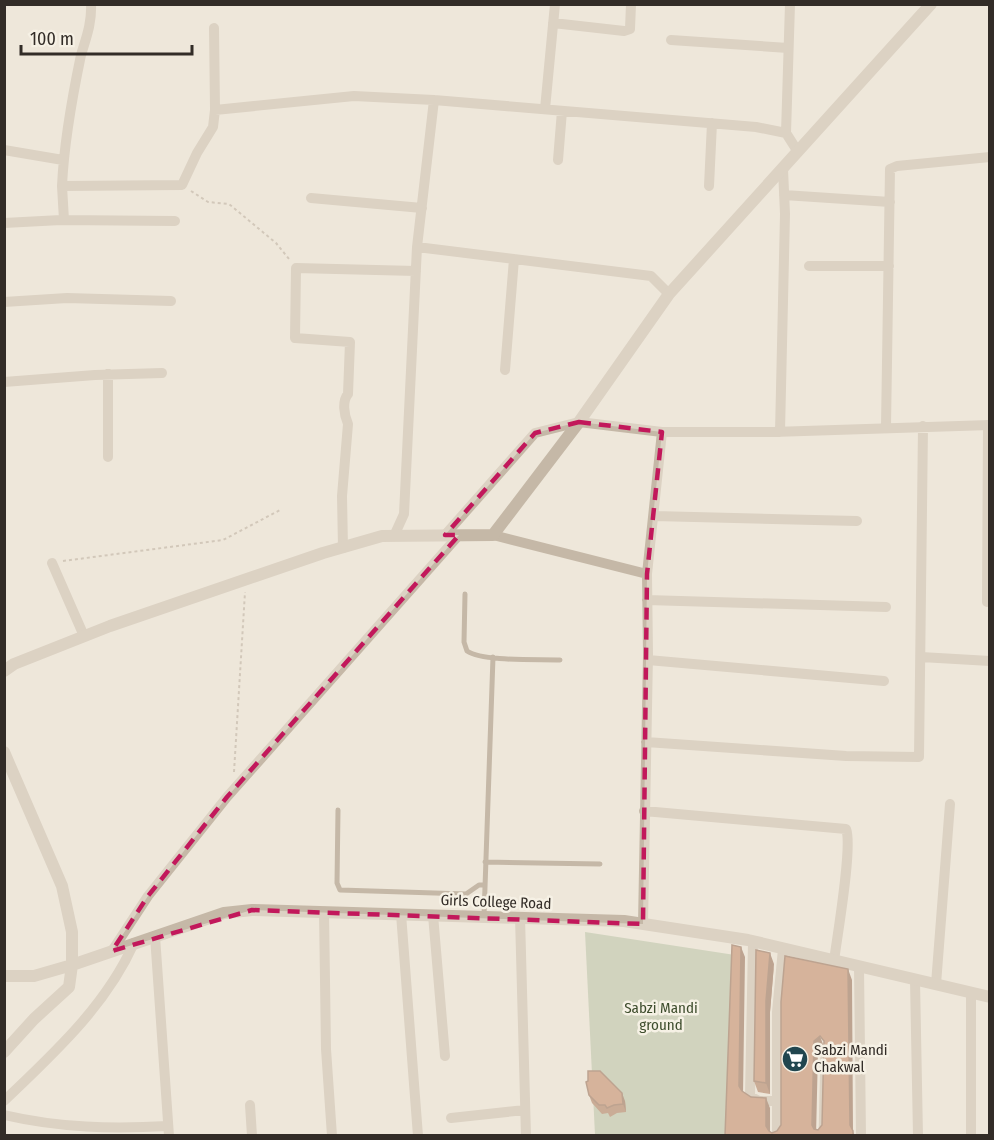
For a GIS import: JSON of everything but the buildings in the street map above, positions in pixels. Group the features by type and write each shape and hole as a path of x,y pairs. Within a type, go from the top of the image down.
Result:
{"street":[{"path":"64,220 63,160 80,65 92,19 91,4"},
{"path":"545,109 555,4"},
{"path":"553,23 624,31 630,29 631,4"},
{"path":"790,4 786,133 798,152"},
{"path":"493,535 579,422 669,294 931,4"},
{"path":"62,186 182,185 197,153 213,128 215,110 213,28"},
{"path":"672,40 788,48"},
{"path":"215,110 354,96 434,100 712,123 756,127 786,133"},
{"path":"394,536 404,514 417,247 434,100"},
{"path":"558,160 561,111"},
{"path":"709,186 712,123"},
{"path":"4,150 63,160"},
{"path":"886,428 890,169 897,166 990,157"},
{"path":"780,432 783,169"},
{"path":"784,195 890,202"},
{"path":"311,198 422,208"},
{"path":"4,223 64,220 176,221"},
{"path":"417,247 651,276 669,294"},
{"path":"505,370 514,259"},
{"path":"809,266 889,266"},
{"path":"343,548 342,496 348,424 345,417 345,398 349,385 350,342 295,339 296,268 416,271"},
{"path":"4,302 67,298 171,301"},
{"path":"4,382 108,374 162,373"},
{"path":"108,374 108,457"},
{"path":"446,535 535,433 579,422 662,432 780,432 989,425 987,602"},
{"path":"646,742 846,756 919,757 923,426"},
{"path":"644,924 647,574 662,432"},
{"path":"654,516 857,521"},
{"path":"112,951 148,896 232,791 459,535"},
{"path":"4,671 14,664 84,636 245,580 382,536 493,535 647,574"},
{"path":"52,563 84,636"},
{"path":"647,600 886,607"},
{"path":"921,657 990,661"},
{"path":"648,660 884,681"},
{"path":"4,752 62,886 72,932 69,987 34,1019 4,1052"},
{"path":"936,984 950,804"},
{"path":"644,812 846,829 848,834 834,961"},
{"name":"Girls College Road","path":"4,976 34,976 224,913 252,910 624,921 753,942 990,997"},
{"path":"324,912 326,1049 332,1136"},
{"path":"401,914 418,1136"},
{"path":"433,915 445,1056"},
{"path":"520,917 526,1136"},
{"path":"4,1115 57,1126 168,1131 155,936"},
{"path":"753,942 750,1096 759,1101 777,1101"},
{"path":"4,1101 72,1033 116,976 134,943"},
{"path":"777,1136 777,1012 783,949"},
{"path":"859,967 861,1136"},
{"path":"915,980 918,1136"},
{"path":"971,993 971,1136"},
{"path":"250,1106 252,1136"},
{"path":"451,1118 525,1110"}],"lane":[{"path":"465,594 464,642 467,651 471,654 560,660"},
{"path":"484,916 493,657"},
{"path":"338,810 337,883 340,890 466,894 479,885 484,885"},
{"path":"485,862 600,864"},
{"path":"821,1136 823,1052"}],"path":[{"path":"182,185 208,202 230,204 276,243 296,268"},
{"path":"52,563 222,540 282,509"},
{"path":"232,791 245,580"}],"highlighted area":[{"path":"579,422 662,432 647,574 643,924 252,910 112,951 148,896 227,797 459,535 445,535 535,433"}],"green space":[{"name":"Sabzi Mandi ground","path":"585,932 735,955 729,1135 595,1135"}],"place":[{"name":"Sabzi Mandi Chakwal","path":"795,1059"}]}
